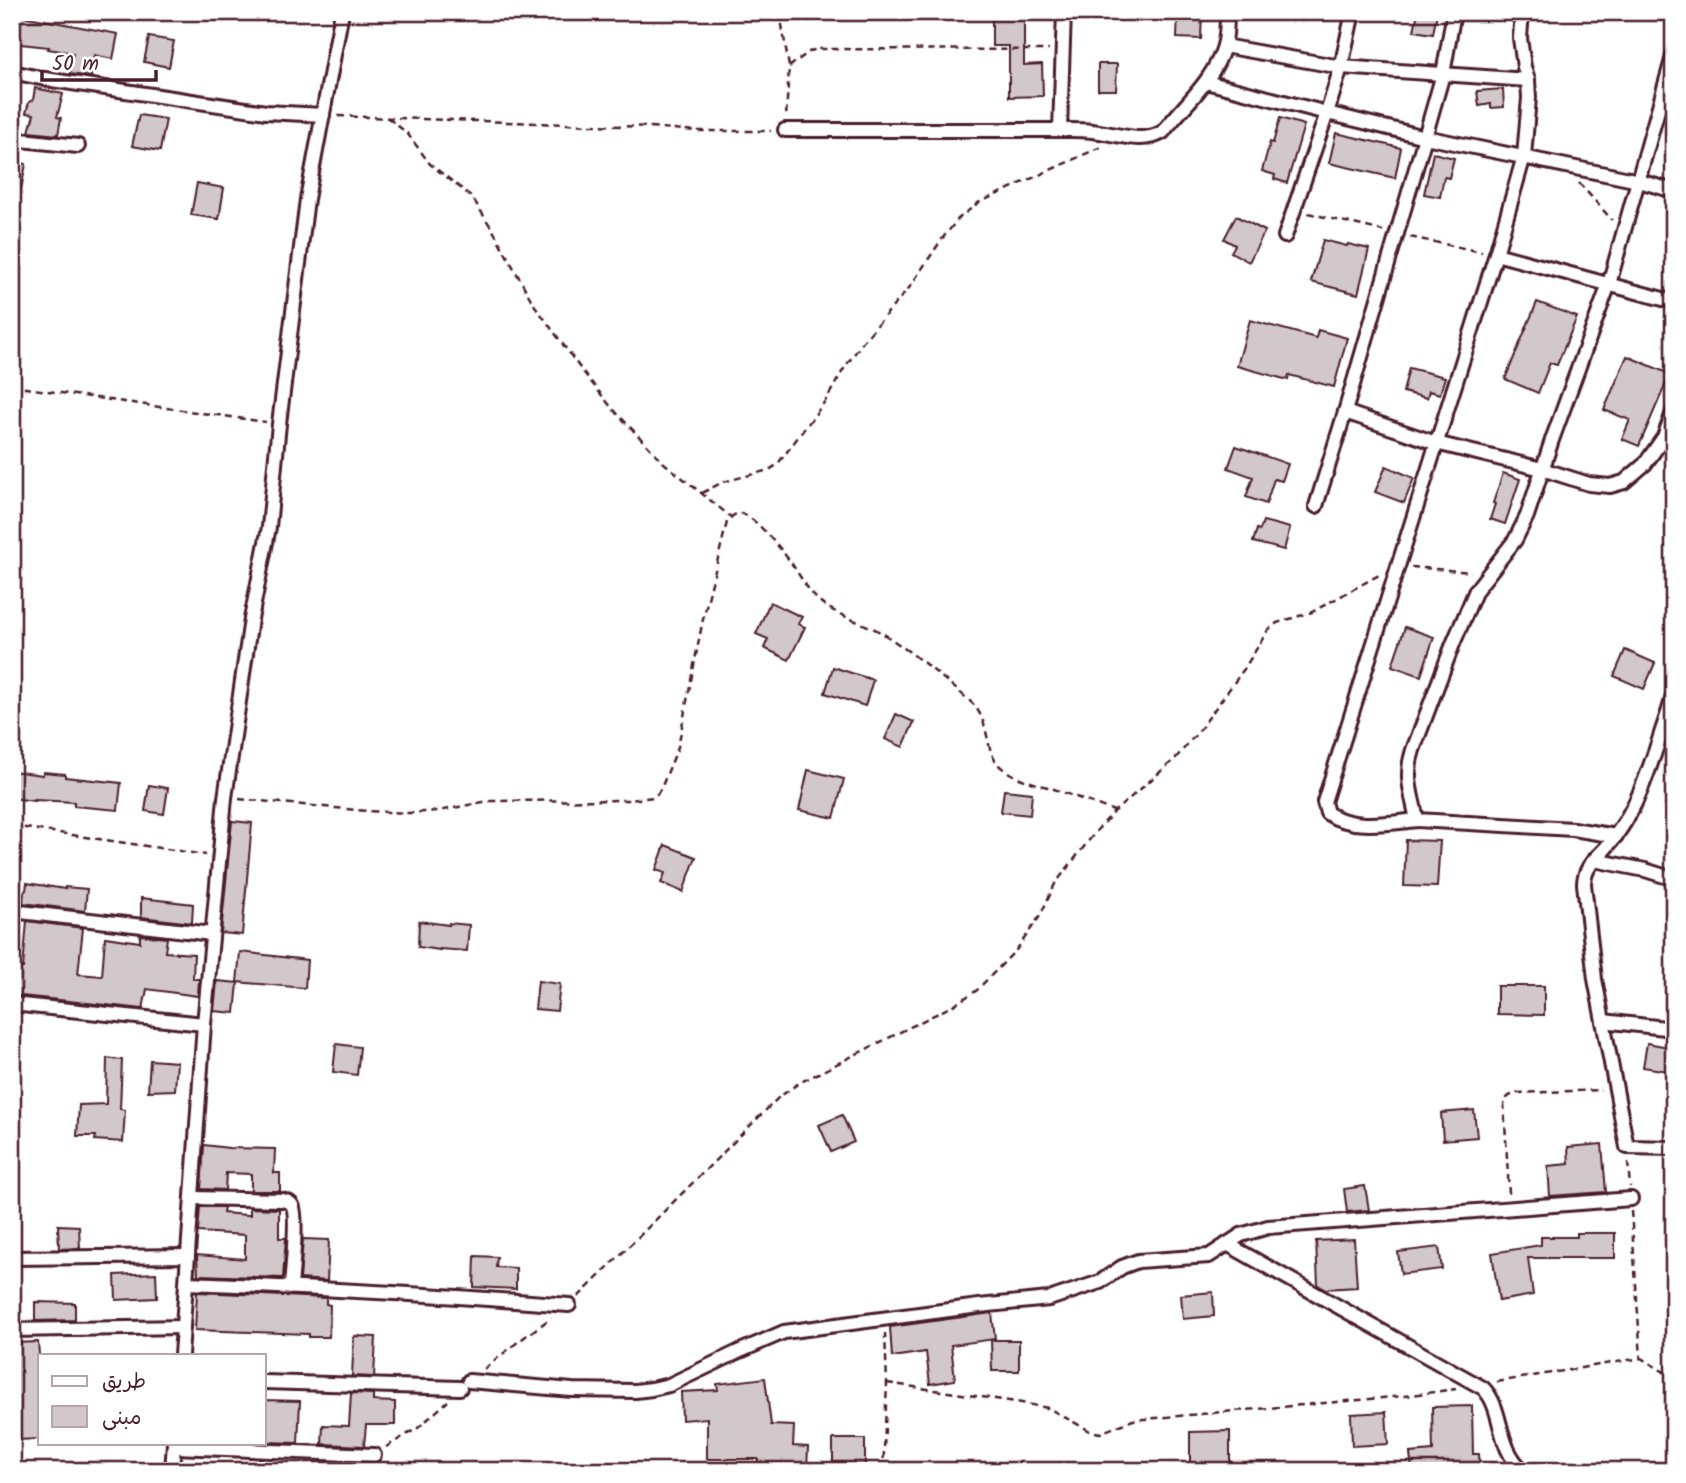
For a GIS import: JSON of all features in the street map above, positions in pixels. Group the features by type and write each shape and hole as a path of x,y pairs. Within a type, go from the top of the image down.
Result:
{"street":[{"path":"181,1354 204,1024 225,798 250,619 269,527 307,199 342,12"},
{"path":"1060,130 1063,12"},
{"path":"785,131 1060,130 1156,137 1206,82 1224,46 1227,12"},
{"path":"1285,236 1341,67 1353,12"},
{"path":"1316,506 1443,74 1454,12"},
{"path":"1522,12 1520,38 1529,98 1524,156 1496,254 1324,805 1329,815 1352,822 1371,824 1417,820 1573,829 1616,836"},
{"path":"1224,46 1341,67 1528,80"},
{"path":"1417,820 1409,785 1409,763 1476,590 1515,540 1527,516 1572,382 1609,284 1674,53"},
{"path":"12,72 266,112 323,115"},
{"path":"1206,82 1425,137 1562,164 1674,191"},
{"path":"12,139 78,146"},
{"path":"1496,254 1674,302"},
{"path":"1345,412 1436,443 1542,469 1589,484 1610,486 1624,482 1645,464 1664,437 1674,410"},
{"path":"1674,692 1644,783 1625,824 1587,869 1584,877 1595,979 1627,1147 1674,1147"},
{"path":"1594,860 1674,879"},
{"path":"12,911 212,934"},
{"path":"12,1004 204,1024"},
{"path":"1603,1021 1674,1030"},
{"path":"192,1198 282,1200 290,1203 295,1209 291,1287"},
{"path":"266,1382 465,1384 572,1390 653,1390 784,1332 1049,1299 1100,1282 1122,1267 1138,1261 1202,1257 1215,1253 1241,1235 1268,1227 1630,1199"},
{"path":"1227,1244 1480,1386 1492,1401 1509,1454 1524,1471"},
{"path":"12,1258 188,1256"},
{"path":"186,1283 441,1295 569,1305"},
{"path":"12,1330 183,1327"},
{"path":"172,1471 174,1445 374,1455"}],"path":[{"path":"323,115 696,131 785,131 789,67 782,12"},
{"path":"789,67 816,49 1063,50"},
{"path":"387,117 407,133 430,164 472,197 533,303 580,368 636,435 664,463 731,517"},
{"path":"702,493 723,482 769,470 777,465 826,400 865,338 908,288 958,219 978,203 1125,136"},
{"path":"1562,164 1624,233"},
{"path":"12,386 279,424"},
{"path":"225,798 408,813 439,811 488,801 630,800 654,797 662,786 678,747 703,619 727,522 737,513 750,517 788,559 815,597 846,617 879,631 901,645 971,702 983,716 993,759 1005,771 1115,811"},
{"path":"374,1455 418,1428 465,1384 569,1305 779,1097 799,1083 950,1007 976,991 1017,949 1040,916 1055,884 1097,830 1183,750 1244,669 1268,629 1277,623 1312,612 1398,565 1489,574"},
{"path":"12,826 219,857"},
{"path":"1510,1208 1504,1103 1507,1097 1518,1093 1616,1090"},
{"path":"1627,1147 1641,1358"},
{"path":"883,1471 887,1383 884,1319"},
{"path":"887,1383 1048,1408 1097,1433 1133,1420 1404,1396 1480,1386 1641,1358 1674,1379"}],"building":[{"path":"1012,12 1024,12 1024,65 1042,64 1043,96 1009,97 1009,46 992,46 992,18 1012,18"},
{"path":"1178,12 1202,12 1201,39 1177,38"},
{"path":"1418,12 1437,13 1433,34 1414,31"},
{"path":"12,14 118,34 113,59 94,55 91,77 70,74 73,53 12,43"},
{"path":"149,37 174,41 169,67 144,62"},
{"path":"1098,64 1117,64 1116,90 1098,90"},
{"path":"35,88 63,94 57,117 61,118 58,135 29,132 34,114 26,113 29,102 33,100"},
{"path":"1503,89 1504,107 1491,108 1491,104 1479,106 1477,91"},
{"path":"139,115 166,119 160,151 132,146"},
{"path":"1280,118 1304,125 1287,183 1262,171"},
{"path":"1336,133 1401,148 1395,178 1329,163"},
{"path":"1433,153 1454,158 1449,178 1444,177 1440,197 1424,194"},
{"path":"12,161 26,164 18,205 12,205"},
{"path":"197,183 224,188 219,219 191,215"},
{"path":"1236,216 1265,231 1249,262 1231,252 1235,245 1224,239"},
{"path":"1323,240 1369,249 1358,294 1311,282"},
{"path":"1537,302 1577,317 1557,365 1550,363 1538,393 1505,379"},
{"path":"1250,320 1316,338 1318,330 1347,338 1334,387 1289,375 1288,380 1237,366"},
{"path":"1627,356 1670,374 1639,446 1622,439 1630,420 1604,410"},
{"path":"1409,368 1445,377 1440,394 1429,391 1427,398 1403,392"},
{"path":"1236,446 1288,464 1282,481 1274,479 1266,504 1246,497 1253,477 1228,468"},
{"path":"1386,466 1414,478 1404,503 1375,492"},
{"path":"1503,473 1520,479 1505,524 1490,519"},
{"path":"1263,521 1290,528 1284,550 1253,542"},
{"path":"770,602 802,617 798,624 805,627 789,660 764,648 768,639 756,634"},
{"path":"1405,627 1434,637 1421,676 1392,666"},
{"path":"1625,650 1655,663 1644,689 1614,676"},
{"path":"833,667 873,680 865,706 825,693"},
{"path":"896,714 914,722 903,747 885,739"},
{"path":"808,770 844,779 834,818 799,810"},
{"path":"12,771 43,775 43,772 65,774 65,777 121,783 118,810 74,806 74,802 12,798"},
{"path":"149,785 168,788 164,814 145,811"},
{"path":"1004,790 1032,793 1030,815 1001,812"},
{"path":"232,821 252,823 242,935 221,933"},
{"path":"1406,840 1440,841 1437,887 1404,886"},
{"path":"665,845 696,857 683,892 661,883 665,873 656,870"},
{"path":"27,883 65,889 87,889 85,911 23,903"},
{"path":"141,898 193,904 192,923 141,917"},
{"path":"27,921 83,928 78,974 102,976 105,937 140,942 140,935 167,938 165,952 194,954 193,979 199,979 198,996 147,989 143,1009 12,995 12,967 23,968"},
{"path":"419,921 469,925 467,951 418,947"},
{"path":"240,952 307,960 305,988 237,982"},
{"path":"217,981 238,983 235,1013 214,1011"},
{"path":"538,981 560,984 557,1011 535,1009"},
{"path":"1497,986 1544,986 1544,1015 1497,1014"},
{"path":"1647,1043 1674,1048 1674,1072 1643,1067"},
{"path":"336,1044 360,1047 357,1075 333,1072"},
{"path":"107,1058 122,1060 120,1109 125,1110 123,1142 95,1140 96,1136 77,1136 79,1105 106,1104"},
{"path":"150,1060 177,1062 175,1090 148,1091"},
{"path":"1474,1110 1477,1137 1443,1140 1441,1113"},
{"path":"842,1115 854,1142 831,1152 819,1125"},
{"path":"1602,1144 1606,1192 1550,1196 1548,1166 1569,1164 1568,1147"},
{"path":"204,1145 275,1149 274,1173 280,1173 280,1191 251,1191 251,1174 226,1173 225,1190 201,1189"},
{"path":"1365,1186 1369,1210 1347,1212 1344,1189"},
{"path":"200,1207 224,1207 223,1213 247,1215 250,1215 250,1208 279,1209 279,1238 286,1238 283,1278 198,1275 197,1255 245,1259 245,1235 198,1232"},
{"path":"58,1225 79,1226 80,1248 59,1249"},
{"path":"1577,1233 1615,1233 1615,1258 1528,1258 1533,1295 1499,1301 1492,1253 1541,1245 1541,1237 1577,1237"},
{"path":"303,1239 329,1240 327,1281 300,1279"},
{"path":"1354,1239 1357,1287 1325,1289 1318,1285 1316,1241"},
{"path":"1439,1247 1442,1269 1401,1274 1398,1252"},
{"path":"475,1256 497,1257 496,1267 516,1268 516,1289 474,1287"},
{"path":"156,1273 157,1298 116,1300 115,1275"},
{"path":"197,1292 326,1298 326,1304 330,1305 329,1337 195,1330"},
{"path":"1213,1292 1214,1316 1183,1319 1181,1295"},
{"path":"35,1302 75,1303 75,1320 35,1321"},
{"path":"992,1313 995,1339 951,1345 955,1380 930,1384 926,1352 892,1357 890,1327"},
{"path":"354,1336 376,1337 374,1377 352,1376"},
{"path":"991,1340 1019,1340 1019,1371 992,1371"},
{"path":"38,1342 38,1439 16,1440 15,1422 12,1422 14,1343"},
{"path":"765,1378 771,1425 794,1426 793,1446 808,1447 807,1471 757,1471 758,1459 707,1459 707,1418 682,1420 681,1392 718,1390 717,1384"},
{"path":"351,1393 373,1394 373,1401 395,1402 395,1425 366,1425 364,1446 322,1444 323,1425 349,1426"},
{"path":"266,1400 300,1401 298,1443 266,1442"},
{"path":"1472,1406 1473,1454 1479,1454 1480,1471 1412,1471 1410,1453 1433,1451 1432,1407"},
{"path":"1386,1412 1388,1444 1352,1446 1351,1414"},
{"path":"1230,1431 1230,1464 1190,1464 1190,1432"},
{"path":"833,1439 865,1439 865,1465 833,1465"}]}
